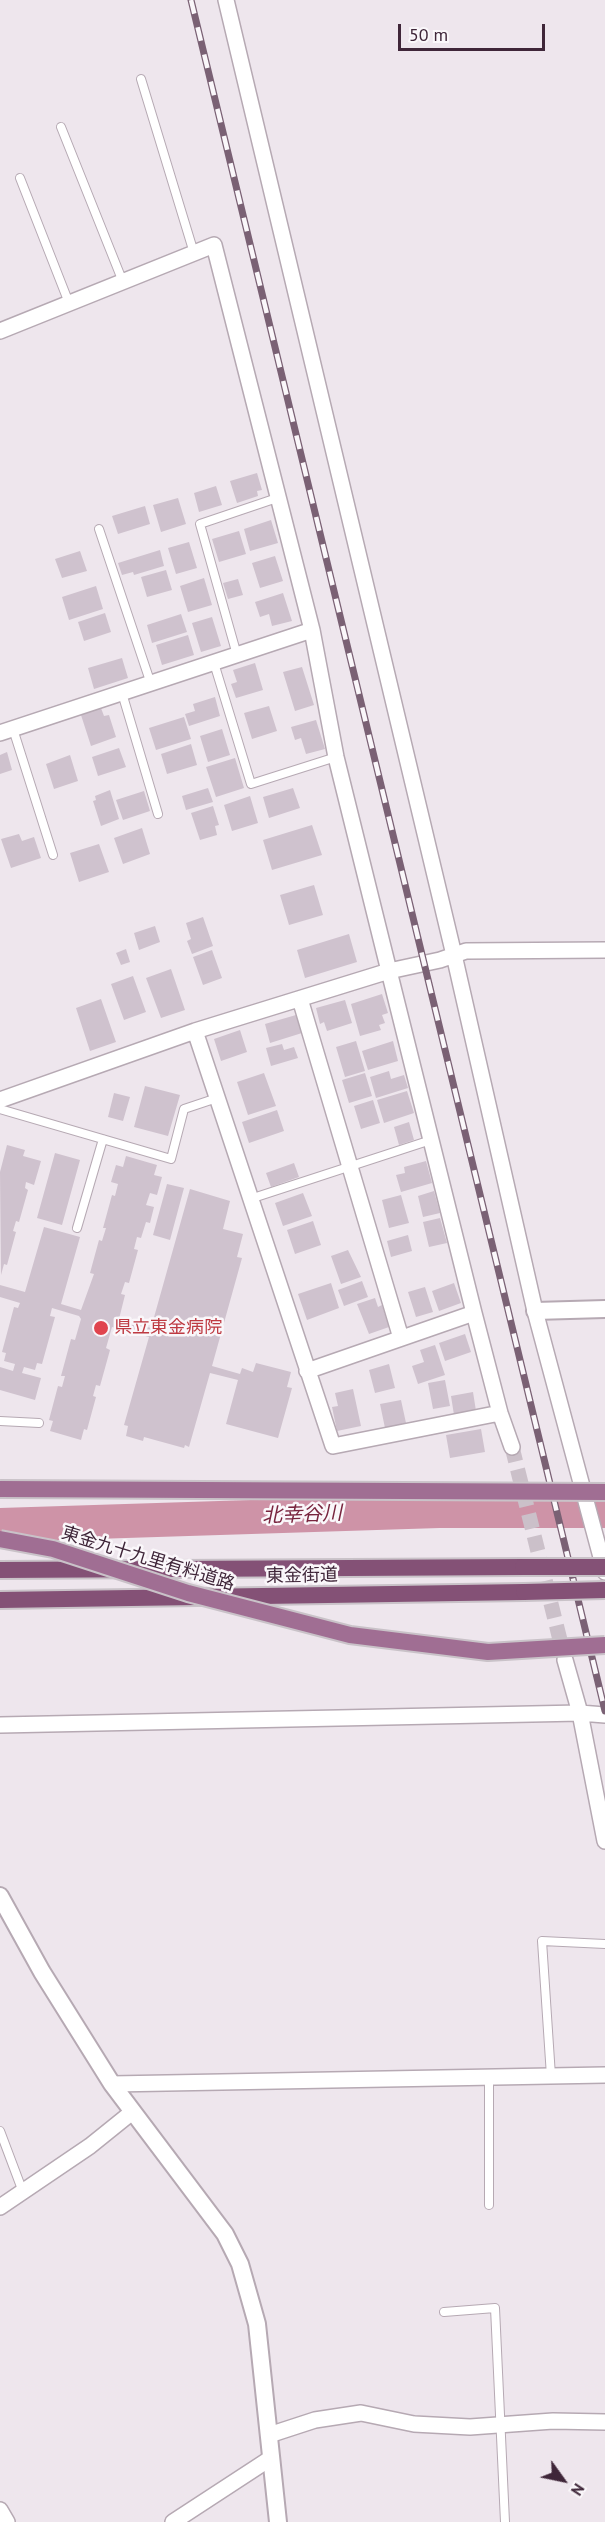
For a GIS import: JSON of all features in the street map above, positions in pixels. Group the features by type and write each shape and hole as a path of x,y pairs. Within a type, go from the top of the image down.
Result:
{"highway":[{"name":"東金街道","path":"0,1570 605,1567"},
{"name":"東金街道","path":"0,1600 605,1590"}],"main road":[{"path":"0,1489 605,1492"},
{"name":"東金九十九里有料道路","path":"0,1539 53,1549 104,1563 188,1593 350,1635 489,1652 605,1645"}],"street":[{"path":"226,0 454,955 536,1311 605,1572"},
{"path":"0,331 214,245 312,630 336,757 388,971 500,1413 512,1447"},
{"path":"6,731 312,630"},
{"path":"0,1100 195,1031 388,971 466,951 605,950"},
{"path":"300,999 401,1338"},
{"path":"195,1031 333,1446 500,1413"},
{"path":"536,1311 605,1309"},
{"path":"307,1371 474,1313"},
{"path":"565,1660 580,1713 605,1841"},
{"path":"0,1725 580,1713 605,1715"},
{"path":"0,1896 42,1972 112,2084 131,2113 225,2234 240,2264 257,2325 278,2522"},
{"path":"112,2084 605,2075"},
{"path":"0,2207 90,2146 131,2113"},
{"path":"269,2435 315,2420 361,2413 414,2424 470,2427 553,2421 605,2422"},
{"path":"173,2522 271,2458"},
{"path":"0,2510 7,2522"}],"lane":[{"path":"141,79 194,253"},
{"path":"61,127 123,282"},
{"path":"20,178 69,303"},
{"path":"237,655 200,524 278,498"},
{"path":"99,529 151,684"},
{"path":"214,663 251,784 336,757"},
{"path":"122,693 158,814"},
{"path":"6,731 53,855"},
{"path":"0,1108 171,1159 184,1109 217,1098"},
{"path":"76,1228 103,1139"},
{"path":"250,1199 431,1140"},
{"path":"0,1420 39,1423"},
{"path":"551,2076 542,1941 605,1944"},
{"path":"489,2078 489,2205"},
{"path":"0,2131 23,2192"},
{"path":"444,2312 495,2308 505,2522"}],"building":[{"path":"257,473 262,490 257,491 258,496 237,503 230,481"},
{"path":"216,486 222,505 199,512 194,493"},
{"path":"178,498 186,524 161,532 153,505"},
{"path":"145,506 150,524 118,534 112,516"},
{"path":"271,520 278,543 250,551 244,529"},
{"path":"239,531 246,554 219,562 212,539"},
{"path":"189,542 197,568 176,574 168,548"},
{"path":"160,550 164,566 134,575 133,572 122,575 118,563"},
{"path":"80,551 87,571 62,578 55,559"},
{"path":"275,556 283,581 260,588 252,563"},
{"path":"166,570 172,590 147,597 141,577"},
{"path":"204,578 212,605 188,612 180,586"},
{"path":"238,579 243,595 228,599 223,583"},
{"path":"96,586 103,609 69,620 62,597"},
{"path":"283,593 292,621 272,626 269,614 260,617 255,602"},
{"path":"105,613 111,632 84,641 78,622"},
{"path":"181,614 187,632 152,643 147,625"},
{"path":"212,617 221,646 201,652 192,623"},
{"path":"188,635 194,655 162,665 156,645"},
{"path":"122,658 128,678 94,689 88,668"},
{"path":"255,663 263,690 236,698 231,684 237,682 233,670"},
{"path":"302,667 314,705 295,711 283,672"},
{"path":"215,697 220,716 189,726 185,714 195,711 193,704"},
{"path":"269,706 277,731 252,739 244,713"},
{"path":"101,708 104,716 109,715 116,737 91,746 81,715"},
{"path":"184,717 191,739 156,750 149,728"},
{"path":"316,720 325,749 306,754 301,738 295,740 291,727"},
{"path":"222,729 230,755 208,762 200,736"},
{"path":"191,744 197,765 167,774 161,754"},
{"path":"119,748 126,767 98,776 92,757"},
{"path":"7,752 12,770 0,774 0,755"},
{"path":"70,755 78,781 54,789 46,764"},
{"path":"235,758 244,788 216,797 206,767"},
{"path":"208,788 213,802 186,810 182,796"},
{"path":"293,788 300,808 269,818 263,797"},
{"path":"110,790 119,819 101,826 93,801 96,800 95,796"},
{"path":"144,791 150,811 123,820 116,800"},
{"path":"250,796 258,823 232,831 224,805"},
{"path":"213,806 219,825 215,826 217,835 200,840 191,813"},
{"path":"312,825 322,855 272,870 263,840"},
{"path":"142,828 150,854 123,864 114,838"},
{"path":"19,834 22,841 34,837 41,858 11,868 1,839"},
{"path":"99,844 109,872 79,882 70,853"},
{"path":"314,885 323,915 289,925 280,895"},
{"path":"203,917 213,946 192,954 187,941 191,939 186,923"},
{"path":"155,926 160,942 139,950 134,933"},
{"path":"349,934 357,962 305,978 297,950"},
{"path":"126,949 130,962 121,965 116,953"},
{"path":"212,950 222,978 203,985 193,957"},
{"path":"171,969 185,1010 161,1018 146,978"},
{"path":"133,976 146,1012 124,1020 111,984"},
{"path":"382,994 388,1013 382,1015 385,1023 379,1025 381,1030 360,1036 351,1004"},
{"path":"101,999 116,1042 90,1051 76,1008"},
{"path":"345,1000 352,1023 327,1031 324,1022 320,1024 316,1008"},
{"path":"296,1015 302,1033 270,1043 265,1024"},
{"path":"240,1030 247,1052 221,1061 214,1039"},
{"path":"356,1041 365,1071 345,1077 336,1047"},
{"path":"393,1041 398,1061 368,1070 362,1051"},
{"path":"282,1044 284,1050 294,1047 298,1058 271,1066 266,1048"},
{"path":"389,1071 391,1079 404,1075 408,1088 376,1098 370,1077"},
{"path":"264,1073 276,1106 248,1115 237,1082"},
{"path":"365,1073 372,1096 349,1103 342,1080"},
{"path":"145,1086 180,1095 168,1136 134,1127"},
{"path":"407,1091 414,1113 384,1123 377,1100"},
{"path":"114,1093 130,1097 123,1121 108,1117"},
{"path":"373,1100 380,1123 361,1129 354,1106"},
{"path":"277,1110 284,1131 249,1143 242,1122"},
{"path":"409,1122 414,1140 399,1145 394,1127"},
{"path":"7,1145 25,1150 23,1156 41,1161 34,1185 26,1182 25,1188 28,1190 19,1222 16,1221 13,1231 16,1232 7,1265 4,1264 1,1275 0,1172"},
{"path":"55,1153 80,1160 62,1225 37,1218"},
{"path":"126,1156 157,1165 154,1175 162,1177 157,1195 150,1193 146,1205 154,1207 150,1223 146,1222 141,1238 137,1237 134,1249 138,1250 129,1283 125,1282 121,1294 125,1295 119,1319 151,1328 190,1189 230,1201 223,1229 243,1234 237,1257 242,1258 212,1366 240,1374 242,1368 253,1372 256,1363 291,1372 287,1387 292,1388 278,1438 226,1424 238,1380 210,1373 189,1447 185,1445 184,1448 144,1437 143,1441 126,1436 128,1426 124,1425 149,1337 112,1327 106,1348 110,1350 100,1386 96,1385 93,1396 96,1397 87,1430 84,1429 81,1440 50,1431 53,1421 49,1420 58,1386 62,1387 65,1376 61,1376 71,1339 75,1340 81,1319 79,1316 52,1308 50,1316 55,1317 42,1364 37,1363 35,1370 24,1367 22,1373 41,1378 35,1400 0,1390 0,1367 13,1371 15,1364 4,1361 6,1353 2,1352 14,1307 18,1308 20,1303 0,1297 0,1285 25,1292 44,1227 80,1237 61,1304 81,1310 94,1274 90,1273 99,1240 102,1241 106,1228 103,1228 112,1195 115,1196 118,1184 111,1182 116,1165 123,1167"},
{"path":"426,1161 432,1183 401,1192 396,1175 405,1173 404,1167"},
{"path":"294,1163 299,1177 271,1187 266,1173"},
{"path":"167,1184 184,1188 170,1240 153,1235"},
{"path":"434,1191 440,1213 423,1217 418,1196"},
{"path":"303,1193 312,1216 283,1226 275,1203"},
{"path":"401,1195 409,1223 389,1228 382,1200"},
{"path":"440,1218 447,1243 429,1247 423,1222"},
{"path":"313,1221 321,1245 295,1254 287,1230"},
{"path":"408,1235 412,1251 391,1257 387,1241"},
{"path":"348,1250 361,1277 341,1284 331,1256"},
{"path":"362,1281 368,1297 344,1306 338,1290"},
{"path":"331,1283 339,1308 307,1320 298,1294"},
{"path":"454,1283 461,1303 439,1311 432,1291"},
{"path":"425,1287 433,1312 416,1317 408,1292"},
{"path":"375,1298 378,1307 382,1305 389,1327 369,1334 357,1304"},
{"path":"465,1334 471,1352 445,1361 439,1343"},
{"path":"435,1345 445,1375 418,1384 412,1366 424,1362 420,1350"},
{"path":"389,1364 395,1388 375,1393 369,1370"},
{"path":"445,1380 450,1406 433,1409 428,1383"},
{"path":"353,1389 361,1426 337,1431 332,1407 338,1406 335,1393"},
{"path":"473,1392 476,1411 454,1415 451,1396"},
{"path":"401,1400 406,1423 385,1428 380,1404"},
{"path":"481,1429 485,1452 450,1458 446,1435"}],"waterway":[{"name":"北幸谷川","path":"0,1525 439,1511 605,1511"}],"tunnel":[{"path":"512,1447 565,1660"}],"railway":[{"path":"191,0 605,1711"}],"place":[{"name":"県立東金病院","path":"101,1328"}]}
